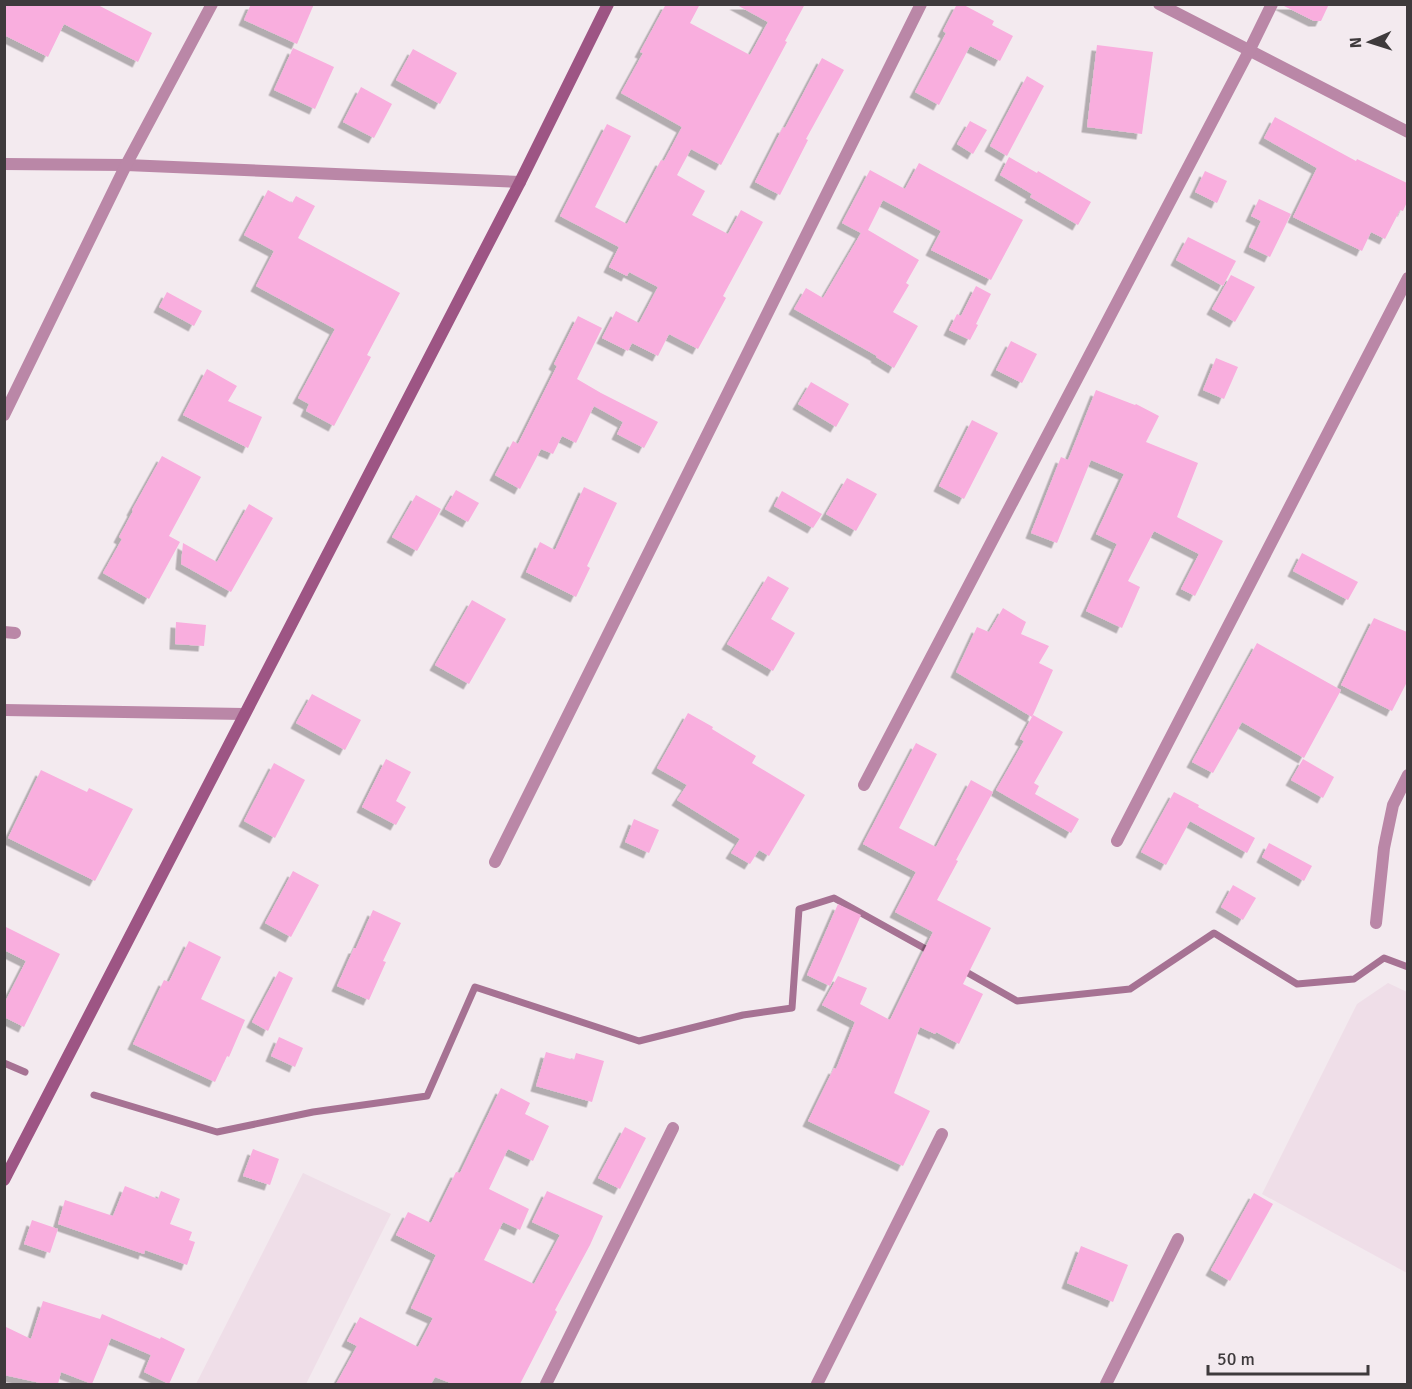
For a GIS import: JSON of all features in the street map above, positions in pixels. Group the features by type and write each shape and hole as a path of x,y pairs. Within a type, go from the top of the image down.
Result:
{"street":[{"path":"4,415 126,165 212,4"},
{"path":"4,1180 520,182 608,4"},
{"path":"495,862 921,4"},
{"path":"1159,4 1407,132"},
{"path":"864,785 1272,4"},
{"path":"4,164 126,165 520,182"},
{"path":"1117,841 1407,278"},
{"path":"4,710 244,714"},
{"path":"1376,924 1384,848 1394,805 1407,775"},
{"path":"546,1384 673,1128"},
{"path":"816,1384 942,1134"},
{"path":"1106,1384 1178,1239"}],"shaded area":[{"path":"1388,983 1407,992 1407,1273 1262,1194 1357,1004"},
{"path":"303,1173 391,1214 306,1384 196,1384"}],"building":[{"path":"4,4 96,4 152,33 138,62 64,24 48,57 4,35"},
{"path":"251,4 314,4 297,44 244,20"},
{"path":"666,4 700,4 690,23 750,55 768,22 735,4 805,4 721,165 691,149 677,175 705,191 692,215 728,234 741,210 763,222 723,296 726,298 698,349 669,334 658,356 632,343 628,351 602,338 616,311 639,323 658,287 629,272 627,276 609,267 619,247 560,216 607,124 631,136 595,207 627,224 661,160 664,161 682,127 621,93"},
{"path":"957,4 962,4 994,21 992,25 1013,36 1000,61 970,46 939,105 915,92 946,33 943,31"},
{"path":"1280,4 1329,4 1321,21 1314,21"},
{"path":"1097,45 1153,52 1142,134 1087,127"},
{"path":"293,48 334,67 315,109 274,90"},
{"path":"413,49 457,73 440,104 396,80"},
{"path":"822,58 844,70 806,139 808,140 780,195 755,182"},
{"path":"1027,76 1044,86 1007,156 990,146"},
{"path":"361,87 392,104 374,138 343,122"},
{"path":"1275,117 1356,161 1357,159 1407,183 1407,202 1403,211 1400,210 1385,239 1371,232 1362,251 1293,217 1317,168 1264,138"},
{"path":"970,121 987,130 973,154 957,144"},
{"path":"1009,157 1091,202 1078,225 1030,197 1032,194 1000,175"},
{"path":"919,163 1023,220 991,280 931,250 941,231 883,200 868,230 919,260 906,283 909,285 893,312 918,326 894,368 794,309 806,288 823,298 861,233 842,223 870,170 905,189"},
{"path":"1205,171 1227,181 1217,203 1195,192"},
{"path":"268,190 292,203 296,196 315,206 298,238 400,293 367,355 371,357 334,426 306,411 309,404 298,398 335,329 256,286 274,251 244,235"},
{"path":"1259,199 1291,214 1270,257 1249,247 1261,221 1251,216"},
{"path":"1188,237 1236,261 1223,286 1176,260"},
{"path":"1231,275 1255,287 1235,322 1212,309"},
{"path":"976,286 991,294 970,340 949,330 957,314 961,316"},
{"path":"167,292 202,311 194,326 159,307"},
{"path":"578,316 602,328 577,379 658,422 644,448 617,434 623,422 594,406 576,443 562,436 553,454 541,449 520,489 495,475 513,441 518,444 557,366 554,364"},
{"path":"1011,341 1037,354 1022,383 996,370"},
{"path":"1216,358 1238,367 1224,399 1203,390"},
{"path":"207,369 237,386 228,401 262,417 248,448 183,415"},
{"path":"811,382 849,404 836,427 798,404"},
{"path":"1096,390 1136,404 1159,416 1146,442 1198,463 1177,517 1223,541 1195,596 1181,589 1199,554 1154,531 1128,581 1140,587 1122,628 1086,611 1117,544 1096,534 1124,474 1091,460 1057,543 1031,533 1061,457 1068,460"},
{"path":"972,420 998,433 964,499 939,486"},
{"path":"162,456 201,477 169,536 180,542 149,599 103,573 122,539 119,537 132,510"},
{"path":"847,478 877,494 856,531 826,514"},
{"path":"584,487 617,503 587,566 590,568 576,597 526,572 540,542 555,550"},
{"path":"456,490 479,503 468,522 445,509"},
{"path":"782,491 822,514 813,528 774,506"},
{"path":"416,495 441,509 417,551 392,537"},
{"path":"249,504 273,518 231,592 181,564 183,543 217,562"},
{"path":"1302,553 1358,582 1348,600 1293,571"},
{"path":"768,576 789,588 771,619 795,633 773,671 727,644"},
{"path":"472,600 506,619 469,684 435,665"},
{"path":"1003,608 1026,622 1021,634 1049,646 1039,663 1053,670 1032,717 956,672 977,627 989,632"},
{"path":"1374,618 1407,632 1407,682 1392,711 1341,685"},
{"path":"176,622 206,625 204,646 175,644"},
{"path":"1257,643 1341,690 1304,758 1242,722 1213,773 1192,762"},
{"path":"312,694 361,720 345,750 296,723"},
{"path":"688,713 756,756 752,763 805,795 769,856 759,850 750,864 731,853 740,839 677,800 687,785 657,768"},
{"path":"1033,715 1063,732 1034,783 1039,786 1035,794 1079,819 1071,833 996,790 1024,741 1020,739"},
{"path":"916,743 937,754 899,828 936,847 971,780 993,792 937,900 991,928 963,984 983,994 959,1044 936,1032 935,1034 920,1027 894,1093 930,1111 903,1166 808,1121 834,1068 836,1069 855,1022 822,1005 838,976 867,988 860,1004 890,1020 933,932 895,912 916,872 863,844"},
{"path":"386,759 411,772 396,801 406,807 396,825 362,807"},
{"path":"1303,759 1334,777 1323,798 1291,780"},
{"path":"274,763 305,780 275,838 244,821"},
{"path":"41,770 87,792 89,788 133,809 95,881 8,838"},
{"path":"1174,792 1255,838 1247,853 1190,821 1166,865 1141,852"},
{"path":"634,819 659,830 649,853 625,842"},
{"path":"1269,843 1312,866 1304,881 1262,857"},
{"path":"293,871 319,885 291,937 265,923"},
{"path":"1233,885 1256,898 1243,920 1221,907"},
{"path":"838,904 861,915 830,986 807,975"},
{"path":"373,910 401,923 383,961 386,962 369,1000 337,986"},
{"path":"4,926 60,954 24,1027 4,1017 4,1004 26,961 4,950"},
{"path":"189,941 221,957 201,999 245,1020 215,1082 133,1044 164,980 169,982"},
{"path":"279,971 293,978 268,1031 252,1022"},
{"path":"279,1037 303,1048 295,1067 271,1056"},
{"path":"546,1052 574,1060 576,1053 604,1061 592,1102 536,1086"},
{"path":"501,1088 530,1103 525,1114 549,1126 533,1161 508,1149 489,1189 529,1209 520,1230 503,1222 484,1260 534,1284 560,1235 532,1222 547,1191 603,1216 520,1384 453,1384 435,1377 431,1384 336,1384 357,1346 347,1341 360,1317 418,1347 433,1318 411,1308 436,1255 396,1235 408,1212 431,1223 456,1172 460,1173"},
{"path":"625,1127 646,1138 620,1189 598,1178"},
{"path":"253,1149 279,1159 270,1185 243,1176"},
{"path":"125,1186 158,1199 161,1191 180,1199 170,1224 192,1232 189,1240 195,1242 187,1265 145,1250 144,1254 58,1224 65,1200 113,1216"},
{"path":"1254,1193 1273,1204 1230,1281 1211,1270"},
{"path":"32,1220 58,1229 50,1253 24,1244"},
{"path":"1081,1246 1128,1265 1113,1302 1067,1283"},
{"path":"43,1301 100,1319 102,1314 185,1349 169,1384 144,1372 151,1355 111,1338 92,1384 61,1372 58,1384 45,1384 4,1375 4,1326 31,1339"}],"waterway":[{"path":"94,1095 217,1132 313,1112 427,1096 475,987 639,1041 743,1015 792,1008 799,909 834,898 933,953"},
{"path":"961,969 1017,1001 1130,989 1214,933 1297,984 1354,979 1384,958 1408,967"},
{"path":"4,1063 25,1072"}]}
